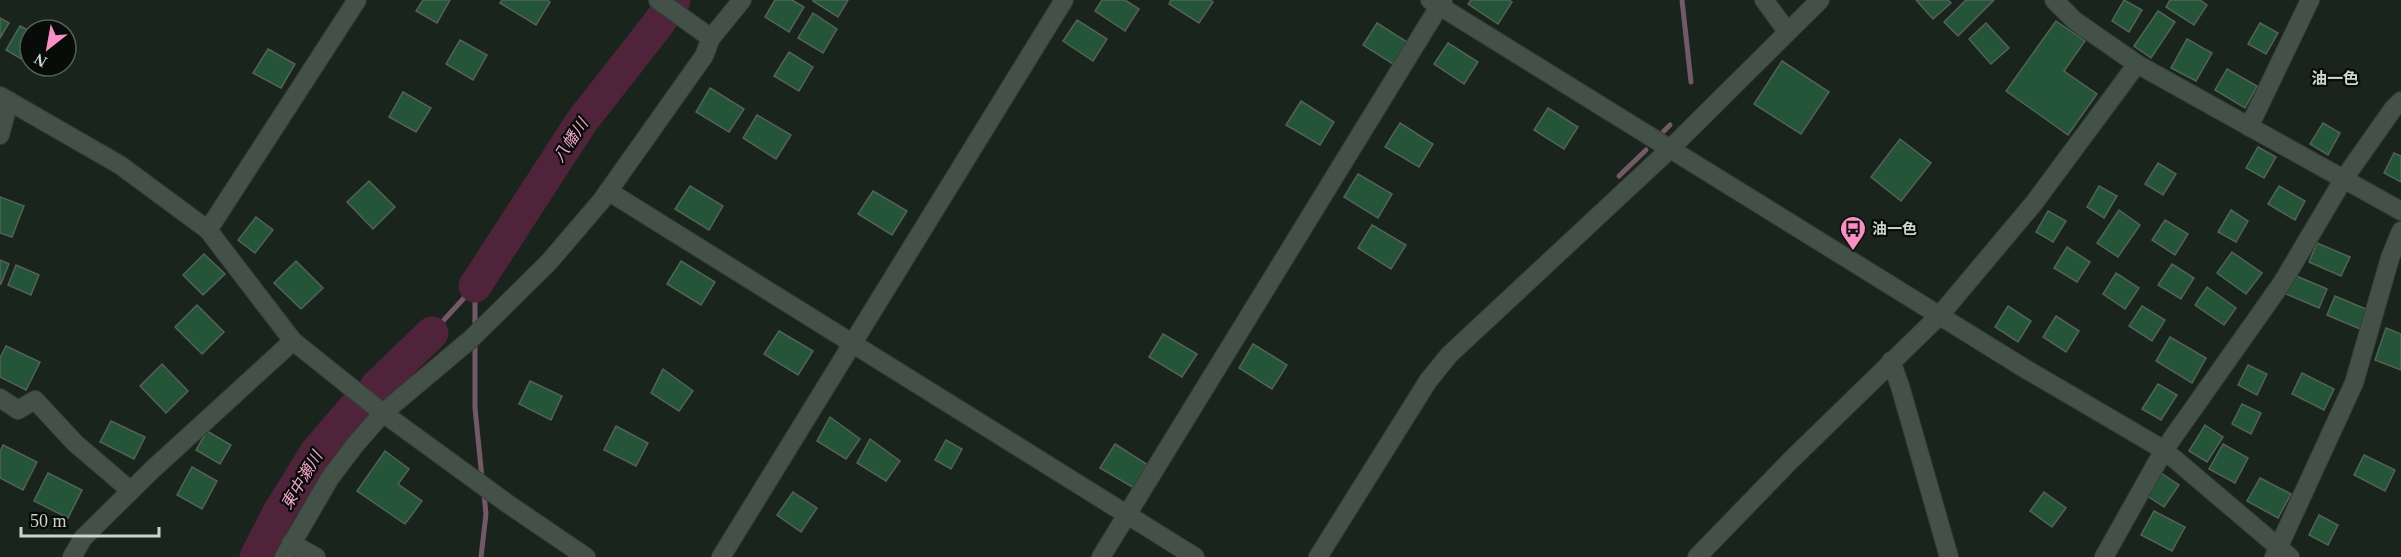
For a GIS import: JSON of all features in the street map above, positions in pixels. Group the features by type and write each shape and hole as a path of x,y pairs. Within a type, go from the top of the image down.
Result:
{"street":[{"path":"208,230 357,0"},
{"path":"658,0 711,38"},
{"path":"316,557 288,550 330,478 383,413 471,339 549,262 608,191 704,56 711,38 742,0"},
{"path":"721,557 1064,0"},
{"path":"1764,0 1787,31"},
{"path":"1318,557 1421,391 1449,355 1670,148 1820,0"},
{"path":"2054,0 2075,21 2137,64 2401,212"},
{"path":"2249,127 2310,0"},
{"path":"1101,557 1437,2 2024,368 2164,450 2281,554 2354,383 2390,258 2401,231"},
{"path":"1697,557 1891,361 1940,315 2034,203 2137,64"},
{"path":"0,135 4,99 120,165 208,230 293,341 383,413 495,495 586,557"},
{"path":"2104,557 2164,450 2282,283 2343,180 2401,101"},
{"path":"608,191 1195,557"},
{"path":"72,557 83,538 130,491 293,341"},
{"path":"1891,361 1949,557"},
{"path":"0,398 18,410 35,400 75,443 130,491"}],"building":[{"path":"423,0 450,0 437,23 416,11"},
{"path":"502,0 547,0 550,2 536,25 500,3"},
{"path":"775,0 792,0 804,7 789,32 765,17"},
{"path":"814,0 848,0 838,17"},
{"path":"1102,0 1125,0 1139,9 1125,31 1095,11"},
{"path":"1171,0 1210,0 1213,2 1199,23 1169,4"},
{"path":"1471,0 1509,0 1512,2 1498,24 1468,4"},
{"path":"1916,0 1948,0 1951,3 1933,19"},
{"path":"1966,0 1994,0 1958,36 1944,22"},
{"path":"2124,0 2142,10 2129,32 2112,21"},
{"path":"2170,0 2200,0 2207,5 2194,25 2166,7"},
{"path":"2158,11 2175,22 2151,58 2134,46"},
{"path":"813,13 837,29 823,53 798,38"},
{"path":"0,18 9,23 0,38"},
{"path":"1077,20 1107,39 1093,61 1063,41"},
{"path":"2056,21 2085,41 2064,71 2097,94 2068,135 2006,91"},
{"path":"1377,23 1407,42 1393,64 1363,45"},
{"path":"1986,23 2009,48 1991,64 1969,39"},
{"path":"2260,23 2278,33 2266,54 2248,44"},
{"path":"18,29 18,57 6,50"},
{"path":"2187,39 2212,53 2196,81 2171,68"},
{"path":"460,40 487,55 473,80 446,64"},
{"path":"1448,43 1478,62 1464,84 1434,64"},
{"path":"268,49 295,64 281,88 253,73"},
{"path":"789,52 813,67 799,91 774,76"},
{"path":"1782,61 1829,92 1801,134 1754,104"},
{"path":"2227,69 2257,86 2245,108 2215,90"},
{"path":"710,88 744,109 729,132 696,112"},
{"path":"403,92 431,108 416,132 389,117"},
{"path":"1301,101 1334,122 1320,145 1286,125"},
{"path":"1548,108 1578,127 1564,149 1534,130"},
{"path":"757,115 791,135 776,159 743,138"},
{"path":"1400,123 1433,144 1419,167 1385,147"},
{"path":"2323,123 2340,133 2328,155 2310,144"},
{"path":"1900,139 1931,163 1901,201 1871,177"},
{"path":"2258,147 2276,157 2264,178 2246,168"},
{"path":"2394,153 2401,156 2401,182 2384,173"},
{"path":"2158,163 2176,174 2163,195 2145,184"},
{"path":"1358,174 1392,194 1378,218 1344,197"},
{"path":"369,181 395,207 373,229 347,202"},
{"path":"690,186 723,206 709,230 675,209"},
{"path":"2099,186 2117,196 2104,218 2087,207"},
{"path":"2279,186 2305,201 2295,220 2268,204"},
{"path":"873,191 907,211 892,235 858,214"},
{"path":"0,197 24,206 12,237 0,233"},
{"path":"2119,210 2140,225 2118,257 2097,243"},
{"path":"2231,210 2248,221 2236,242 2218,232"},
{"path":"2048,211 2066,221 2053,242 2036,232"},
{"path":"256,217 273,230 255,253 238,240"},
{"path":"2165,220 2188,234 2175,255 2152,240"},
{"path":"1372,225 1406,245 1391,269 1358,248"},
{"path":"2317,243 2350,257 2341,276 2309,262"},
{"path":"2067,247 2090,262 2077,282 2054,268"},
{"path":"2232,252 2262,273 2246,294 2217,273"},
{"path":"204,254 225,274 203,295 183,275"},
{"path":"0,260 9,264 1,284 0,284"},
{"path":"296,261 323,288 301,309 274,283"},
{"path":"681,261 715,282 701,305 667,284"},
{"path":"2172,264 2194,278 2181,299 2158,285"},
{"path":"16,265 39,275 31,295 8,285"},
{"path":"2116,273 2139,288 2125,309 2103,294"},
{"path":"2294,275 2327,289 2319,308 2286,294"},
{"path":"2207,287 2236,308 2224,325 2195,305"},
{"path":"2335,296 2368,310 2360,329 2327,315"},
{"path":"197,305 224,332 202,354 175,327"},
{"path":"2008,306 2031,321 2018,342 1995,327"},
{"path":"2142,306 2165,320 2152,341 2129,326"},
{"path":"2056,316 2079,331 2066,352 2043,337"},
{"path":"2386,328 2401,334 2401,370 2375,360"},
{"path":"779,331 813,351 798,375 764,354"},
{"path":"1163,334 1197,354 1182,377 1149,357"},
{"path":"2170,337 2206,358 2192,383 2156,361"},
{"path":"1253,344 1287,365 1272,389 1239,368"},
{"path":"6,346 40,362 26,390 0,377 0,358"},
{"path":"162,364 188,391 166,413 140,386"},
{"path":"2248,365 2267,374 2257,395 2238,385"},
{"path":"663,369 693,391 679,411 651,393"},
{"path":"2302,373 2334,389 2324,410 2292,394"},
{"path":"530,381 562,396 551,420 519,404"},
{"path":"2158,384 2177,395 2161,420 2142,409"},
{"path":"2242,404 2261,413 2251,434 2232,424"},
{"path":"830,417 860,439 846,459 817,441"},
{"path":"111,421 145,437 134,459 100,442"},
{"path":"2205,425 2223,437 2207,462 2189,451"},
{"path":"616,426 648,443 636,466 604,450"},
{"path":"207,431 231,445 220,464 196,450"},
{"path":"870,439 900,461 886,481 857,463"},
{"path":"946,440 962,449 951,469 935,460"},
{"path":"1115,444 1148,465 1134,488 1100,468"},
{"path":"2223,444 2248,458 2235,483 2209,469"},
{"path":"3,445 37,462 23,490 0,478 0,452"},
{"path":"385,451 409,469 398,484 422,501 405,524 357,491"},
{"path":"2364,455 2395,470 2385,491 2354,475"},
{"path":"192,467 217,481 202,509 177,495"},
{"path":"48,473 82,490 68,518 34,501"},
{"path":"2161,473 2179,485 2164,507 2146,495"},
{"path":"2260,478 2291,494 2278,518 2247,501"},
{"path":"793,492 817,508 801,532 777,515"},
{"path":"2044,492 2066,508 2052,527 2030,511"},
{"path":"2154,511 2185,527 2172,551 2141,535"},
{"path":"2319,515 2338,525 2328,545 2309,535"}],"waterway":[{"name":"八幡川","path":"475,286 582,121 674,0"},
{"path":"1682,0 1691,82"},
{"path":"1663,132 1670,125"},
{"path":"1619,176 1646,150"},
{"path":"432,333 475,286 475,329"},
{"name":"東中瀬川","path":"376,387 432,333"},
{"path":"475,341 475,408 482,478"},
{"name":"東中瀬川","path":"256,557 278,514 317,451 354,408"},
{"path":"481,557 486,514 484,494"}],"place":[{"name":"油一色","path":"1853,252"}],"district":[{"name":"油一色","path":"2335,78"}]}
